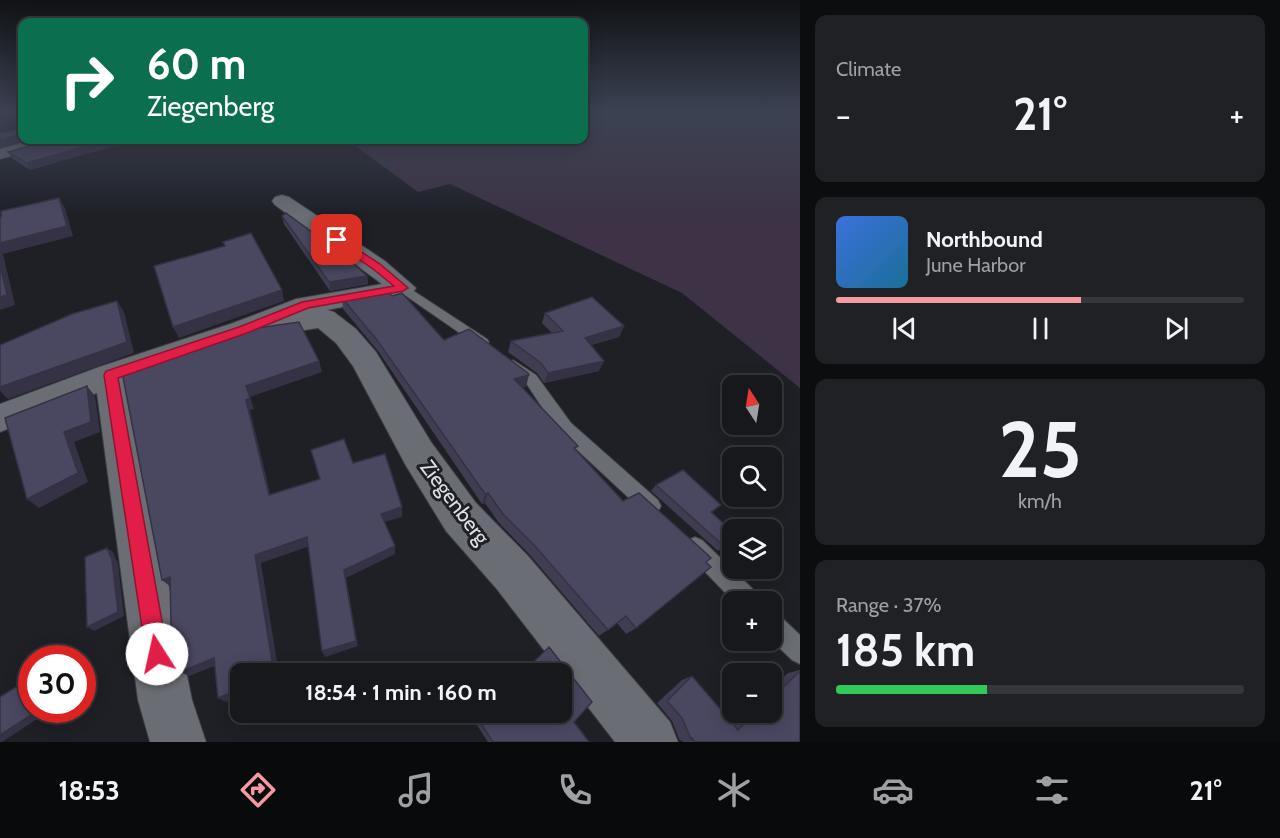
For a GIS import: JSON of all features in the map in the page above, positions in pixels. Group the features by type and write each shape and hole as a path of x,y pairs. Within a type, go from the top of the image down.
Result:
{"street":[{"path":"0,154 29,146"},
{"path":"282,201 376,266 403,288"},
{"name":"Ziegenberg","path":"0,418 110,375 243,330 306,305 403,288"},
{"name":"Ziegenberg","path":"243,330 324,318 346,336 365,360 417,453 461,517 512,572 650,742"},
{"path":"110,375 165,700 178,742"}],"lane":[{"path":"403,288 457,323 531,379 566,428 661,515"},
{"path":"686,539 739,591"},
{"path":"782,634 800,652"}],"shaded area":[{"path":"354,146 800,146 800,388 682,293 450,184 418,192"}],"building":[{"path":"31,146 91,146 26,163 8,152"},
{"path":"59,198 67,226 0,243 1,211"},
{"path":"286,213 349,259 367,276 329,282 282,216"},
{"path":"251,233 282,290 173,327 154,266 225,246 223,242"},
{"path":"0,265 7,295 0,297"},
{"path":"386,290 392,296 402,293 444,340 469,329 528,373 529,375 514,379 578,446 574,448 623,501 639,493 711,558 706,562 711,567 636,628 626,616 608,630 535,546 503,514 488,493 485,494 377,340 342,298"},
{"path":"592,297 624,326 585,338 604,361 548,373 541,363 511,341 563,331 545,313"},
{"path":"117,301 127,342 0,387 0,345 72,314"},
{"path":"299,322 319,361 246,386 250,398 246,400 269,495 320,479 311,450 344,439 353,463 385,454 402,507 381,514 395,546 344,570 356,641 322,651 307,537 255,555 272,663 230,663 230,693 218,698 214,658 180,672 171,624 170,577 162,580 122,372 182,355 181,352 244,330"},
{"path":"87,386 91,422 64,432 78,473 27,499 5,418"},
{"path":"683,470 721,505 711,512 722,522 722,544 656,485"},
{"path":"107,548 112,560 118,612 87,627 85,557"},
{"path":"549,647 562,663 532,663"},
{"path":"800,671 800,742 695,742 691,739 682,718 667,701 692,676 722,711 722,723 732,723 738,730 745,723 782,723 782,688"},
{"path":"572,676 592,702 574,722 589,742 493,742 481,723 572,723"},
{"path":"18,686 19,723 0,735 0,697"}],"route":[{"path":"157,654 110,375 243,330 306,305 403,288 376,266 337,240"}]}
